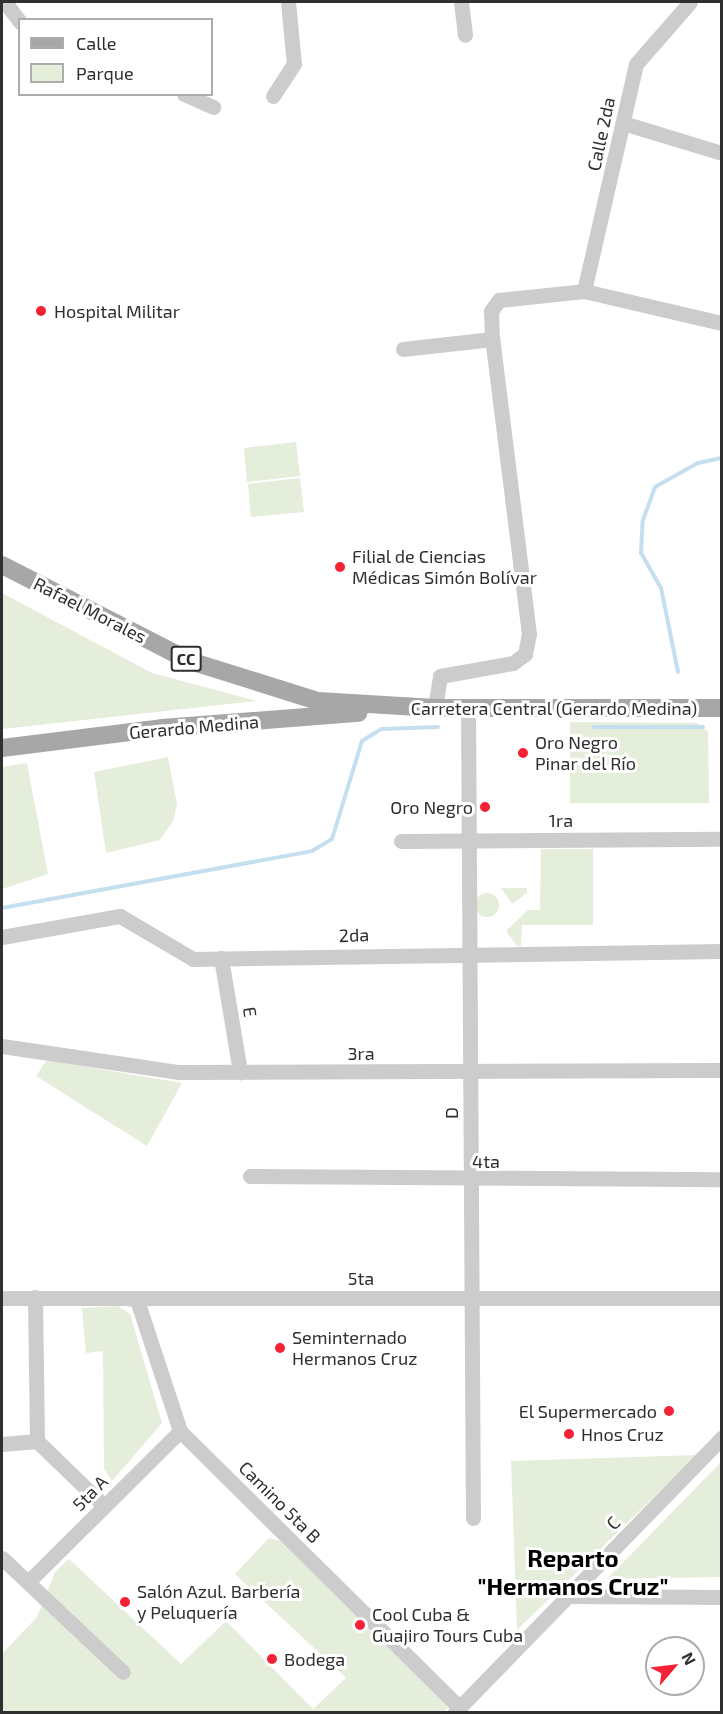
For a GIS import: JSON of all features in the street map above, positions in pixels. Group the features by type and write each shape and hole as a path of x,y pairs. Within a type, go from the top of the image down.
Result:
{"main road":[{"name":"Rafael Morales","path":"2,565 190,661 318,701 386,707"},
{"name":"Carretera Central (Gerardo Medina)","path":"386,707 722,708"},
{"name":"Gerardo Medina","path":"2,748 386,707"}],"street":[{"path":"4,2 18,20"},
{"path":"273,96 294,64 288,2"},
{"path":"461,2 465,35"},
{"name":"Calle 2da","path":"584,291 636,64 690,2"},
{"path":"188,96 213,107"},
{"path":"623,123 722,153"},
{"path":"435,708 441,676 513,663 525,654 529,634 492,339 491,311 499,300 584,291 722,323"},
{"path":"403,349 492,339"},
{"name":"D","path":"468,708 473,1518"},
{"name":"1ra","path":"400,841 722,839"},
{"name":"2da","path":"2,937 120,916 193,959 469,952 722,951"},
{"name":"E","path":"221,958 240,1072"},
{"name":"3ra","path":"2,1046 179,1072 722,1070"},
{"name":"4ta","path":"250,1176 471,1180 722,1179"},
{"name":"5ta","path":"2,1298 473,1296 722,1298"},
{"path":"35,1298 37,1441 104,1506"},
{"name":"Camino 5ta B","path":"124,1298 137,1300 180,1431 458,1710"},
{"name":"5ta A","path":"28,1582 180,1431"},
{"name":"C","path":"458,1710 722,1437"},
{"path":"2,1444 37,1441"},
{"path":"2,1558 123,1672"},
{"path":"569,1596 722,1597"}],"green space":[{"path":"296,442 300,476 247,482 244,448"},
{"path":"300,478 304,512 251,517 248,484"},
{"path":"2,593 152,673 257,701 2,729"},
{"path":"570,722 697,723 708,732 709,803 570,803"},
{"path":"168,757 177,804 173,821 160,840 106,853 94,772"},
{"path":"27,763 48,874 2,889 2,767"},
{"path":"541,849 593,849 593,925 522,925 521,946 517,946 506,931 528,910 540,910"},
{"path":"501,888 527,888 527,893 512,904"},
{"path":"487,893 492,894 498,900 498,910 492,916 487,917 482,916 476,910 475,905 476,900 482,894"},
{"path":"46,1061 182,1083 147,1146 36,1076"},
{"path":"118,1306 130,1314 162,1423 112,1481 104,1469 103,1351 86,1353 82,1308"},
{"path":"697,1455 517,1630 511,1461"},
{"path":"721,1462 721,1577 607,1579"},
{"path":"269,1538 280,1541 449,1707 443,1712 2,1712 2,1654 37,1617 55,1572 69,1559 181,1664 226,1621 313,1709 346,1678 235,1574"}],"waterway":[{"path":"678,672 661,588 641,553 643,520 655,487 698,463 722,458"},
{"path":"2,908 312,851 332,839 362,741 381,729 438,727"},
{"path":"594,727 703,727"}],"place":[{"name":"Hospital Militar","path":"41,311"},
{"name":"Filial de Ciencias Médicas Simón Bolívar","path":"340,567"},
{"name":"Oro Negro Pinar del Río","path":"523,753"},
{"name":"Oro Negro","path":"485,807"},
{"name":"Seminternado Hermanos Cruz","path":"280,1348"},
{"name":"El Supermercado","path":"669,1411"},
{"name":"Hnos Cruz","path":"569,1434"},
{"name":"Salón Azul. Barbería y Peluquería","path":"125,1602"},
{"name":"Cool Cuba & Guajiro Tours Cuba","path":"360,1625"},
{"name":"Bodega","path":"272,1659"}],"district":[{"name":"Reparto \"Hermanos Cruz\"","path":"573,1572"}]}
